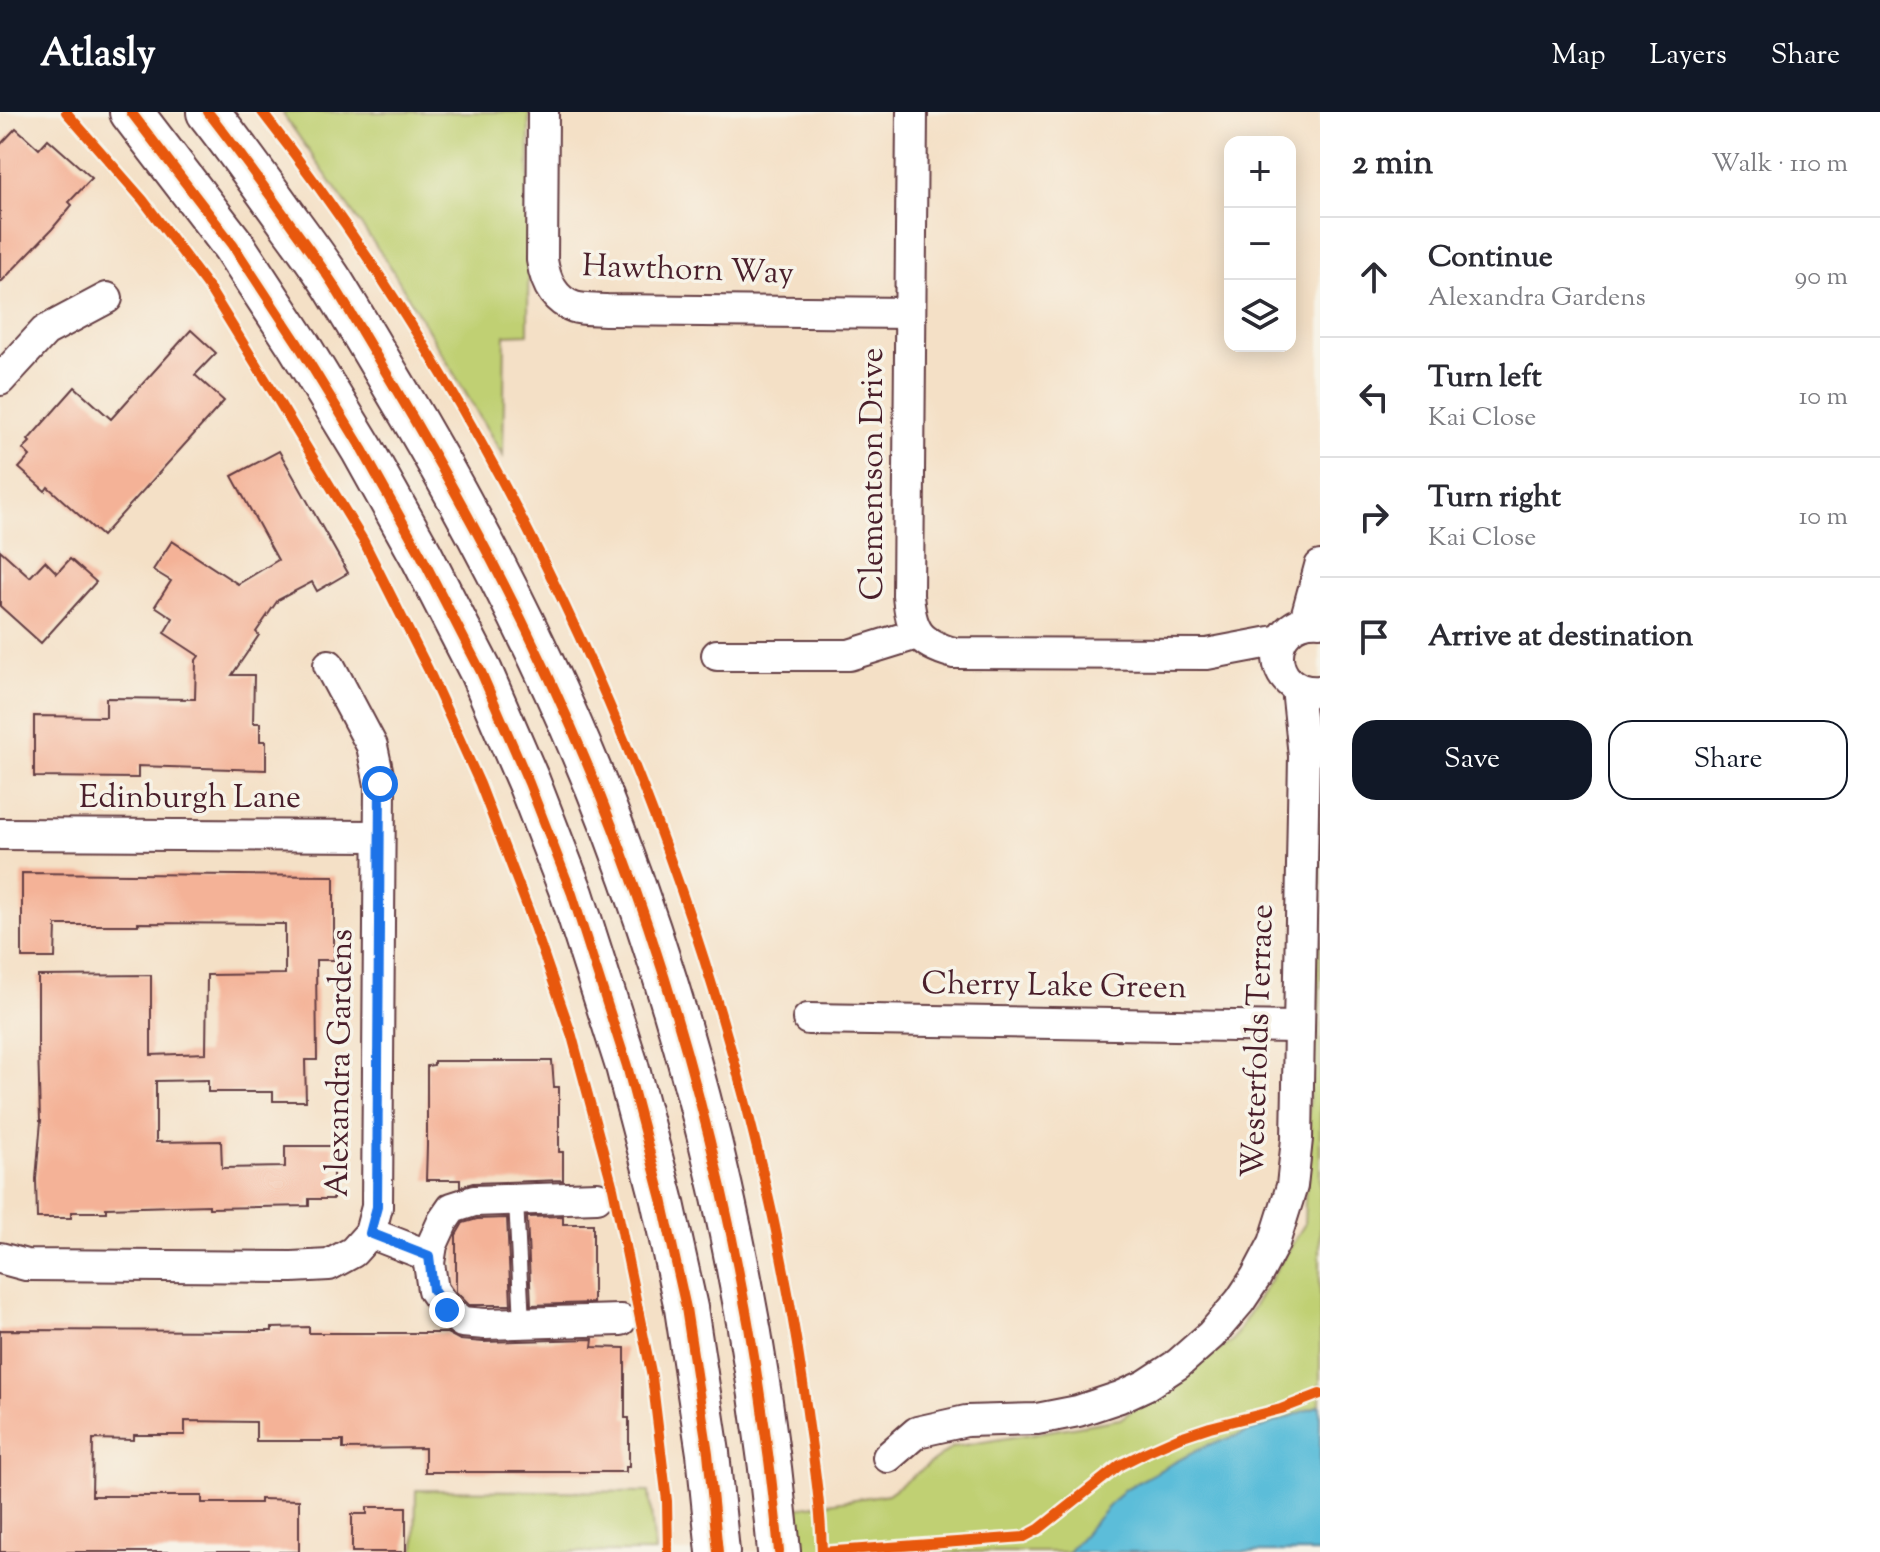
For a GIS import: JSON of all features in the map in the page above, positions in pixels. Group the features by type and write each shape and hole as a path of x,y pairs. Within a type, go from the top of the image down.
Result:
{"main road":[{"path":"131,112 233,245 362,449 481,672 529,783 572,894 627,1066 662,1199 686,1308 708,1453 718,1552"},
{"path":"208,112 331,281 424,436 501,577 558,697 614,831 660,964 700,1100 751,1339 779,1552"}],"street":[{"name":"Hawthorn Way","path":"543,112 544,274 556,296 573,306 606,310 910,313"},
{"name":"Clementson Drive","path":"912,112 908,595 910,619 917,634 936,648 954,653 1207,654 1281,640"},
{"path":"0,380 45,331 107,298"},
{"path":"1281,640 1295,625 1312,621 1320,566"},
{"path":"717,655 849,655 917,634"},
{"name":"Westerfolds Terrace","path":"888,1457 917,1432 966,1421 1037,1419 1078,1411 1146,1385 1178,1364 1211,1335 1240,1301 1274,1243 1292,1186 1297,1139 1305,690 1278,663 1281,640"},
{"name":"Clementson Drive","path":"1207,654 1305,690"},
{"name":"Alexandra Gardens","path":"0,1258 26,1265 329,1265 353,1252 370,1233 377,1207 380,784 372,746 329,665"},
{"name":"Edinburgh Lane","path":"0,834 379,836"},
{"name":"Cherry Lake Green","path":"808,1019 1299,1027"},
{"path":"597,1197 474,1201 452,1208 443,1221 429,1256 433,1290 447,1310 462,1322 621,1320"},
{"path":"370,1233 429,1256"}],"lane":[{"path":"516,1200 522,1323"}],"green space":[{"path":"529,112 528,334 505,335 503,456 390,266 283,114"},
{"path":"1320,821 1320,1552 799,1552 795,1508 888,1494 953,1447 1120,1419 1232,1341 1304,1225"},
{"path":"416,1490 649,1492 655,1552 415,1552"}],"water":[{"path":"1320,1405 1320,1552 1068,1552 1123,1490 1205,1446"}],"building":[{"path":"16,128 39,149 48,139 92,178 69,202 72,205 52,229 0,283 0,145"},
{"path":"191,330 216,353 195,375 224,401 102,536 48,487 45,491 19,468 30,456 23,449 75,387 111,419"},
{"path":"279,451 348,573 317,591 312,582 278,600 232,675 254,675 253,723 260,723 260,741 266,741 266,770 138,766 138,778 34,777 34,716 106,717 106,698 195,699 196,660 199,656 164,633 173,618 155,606 171,581 153,570 172,541 238,584 278,560 232,476"},
{"path":"0,550 30,577 45,561 57,573 70,559 96,582 41,643 0,606"},
{"path":"22,873 334,876 334,960 316,960 317,1060 305,1060 306,1101 273,1101 273,1092 208,1092 208,1080 156,1081 156,1142 221,1141 222,1168 285,1167 285,1146 333,1146 333,1199 309,1199 309,1206 106,1208 106,1212 71,1212 71,1218 37,1218 36,1179 41,1121 38,976 151,975 151,1055 206,1053 207,975 285,974 285,924 56,925 55,958 22,958"},
{"path":"434,1061 552,1061 554,1087 559,1087 559,1152 563,1152 563,1180 473,1183 460,1187 460,1180 426,1180 427,1066 434,1065"},
{"path":"563,1216 563,1224 593,1224 593,1303 531,1305 527,1217"},
{"path":"507,1218 511,1305 469,1305 456,1292 456,1235 463,1223"},
{"path":"309,1327 309,1333 447,1333 460,1340 483,1342 593,1339 592,1347 625,1348 629,1467 626,1467 626,1472 425,1472 425,1448 343,1449 343,1441 256,1441 256,1422 185,1421 185,1435 134,1435 134,1440 93,1439 92,1496 202,1496 202,1503 299,1500 299,1552 0,1552 0,1330 272,1331 272,1328"},
{"path":"367,1507 406,1507 406,1552 352,1552 352,1514 367,1514"}],"cycle path":[{"path":"66,112 143,200 209,288 270,387 363,540 428,669 480,784 572,1036 613,1188 652,1377 667,1501 668,1552"},
{"path":"131,112 233,245 362,449 481,672 529,783 572,894 627,1066 662,1199 686,1308 708,1453 718,1552"},
{"path":"208,112 328,277 425,440 514,604 567,716 614,831 673,1005 720,1186 756,1369 779,1552"},
{"path":"262,112 352,235 436,364 511,498 579,636 639,778 692,922 736,1069 773,1217 802,1374 822,1552"},
{"path":"822,1552 1024,1537 1039,1529 1120,1465 1146,1452 1180,1437 1281,1409 1320,1394"}],"route":[{"path":"380,784 377,1207 370,1233 429,1256 433,1290 447,1310"}]}
